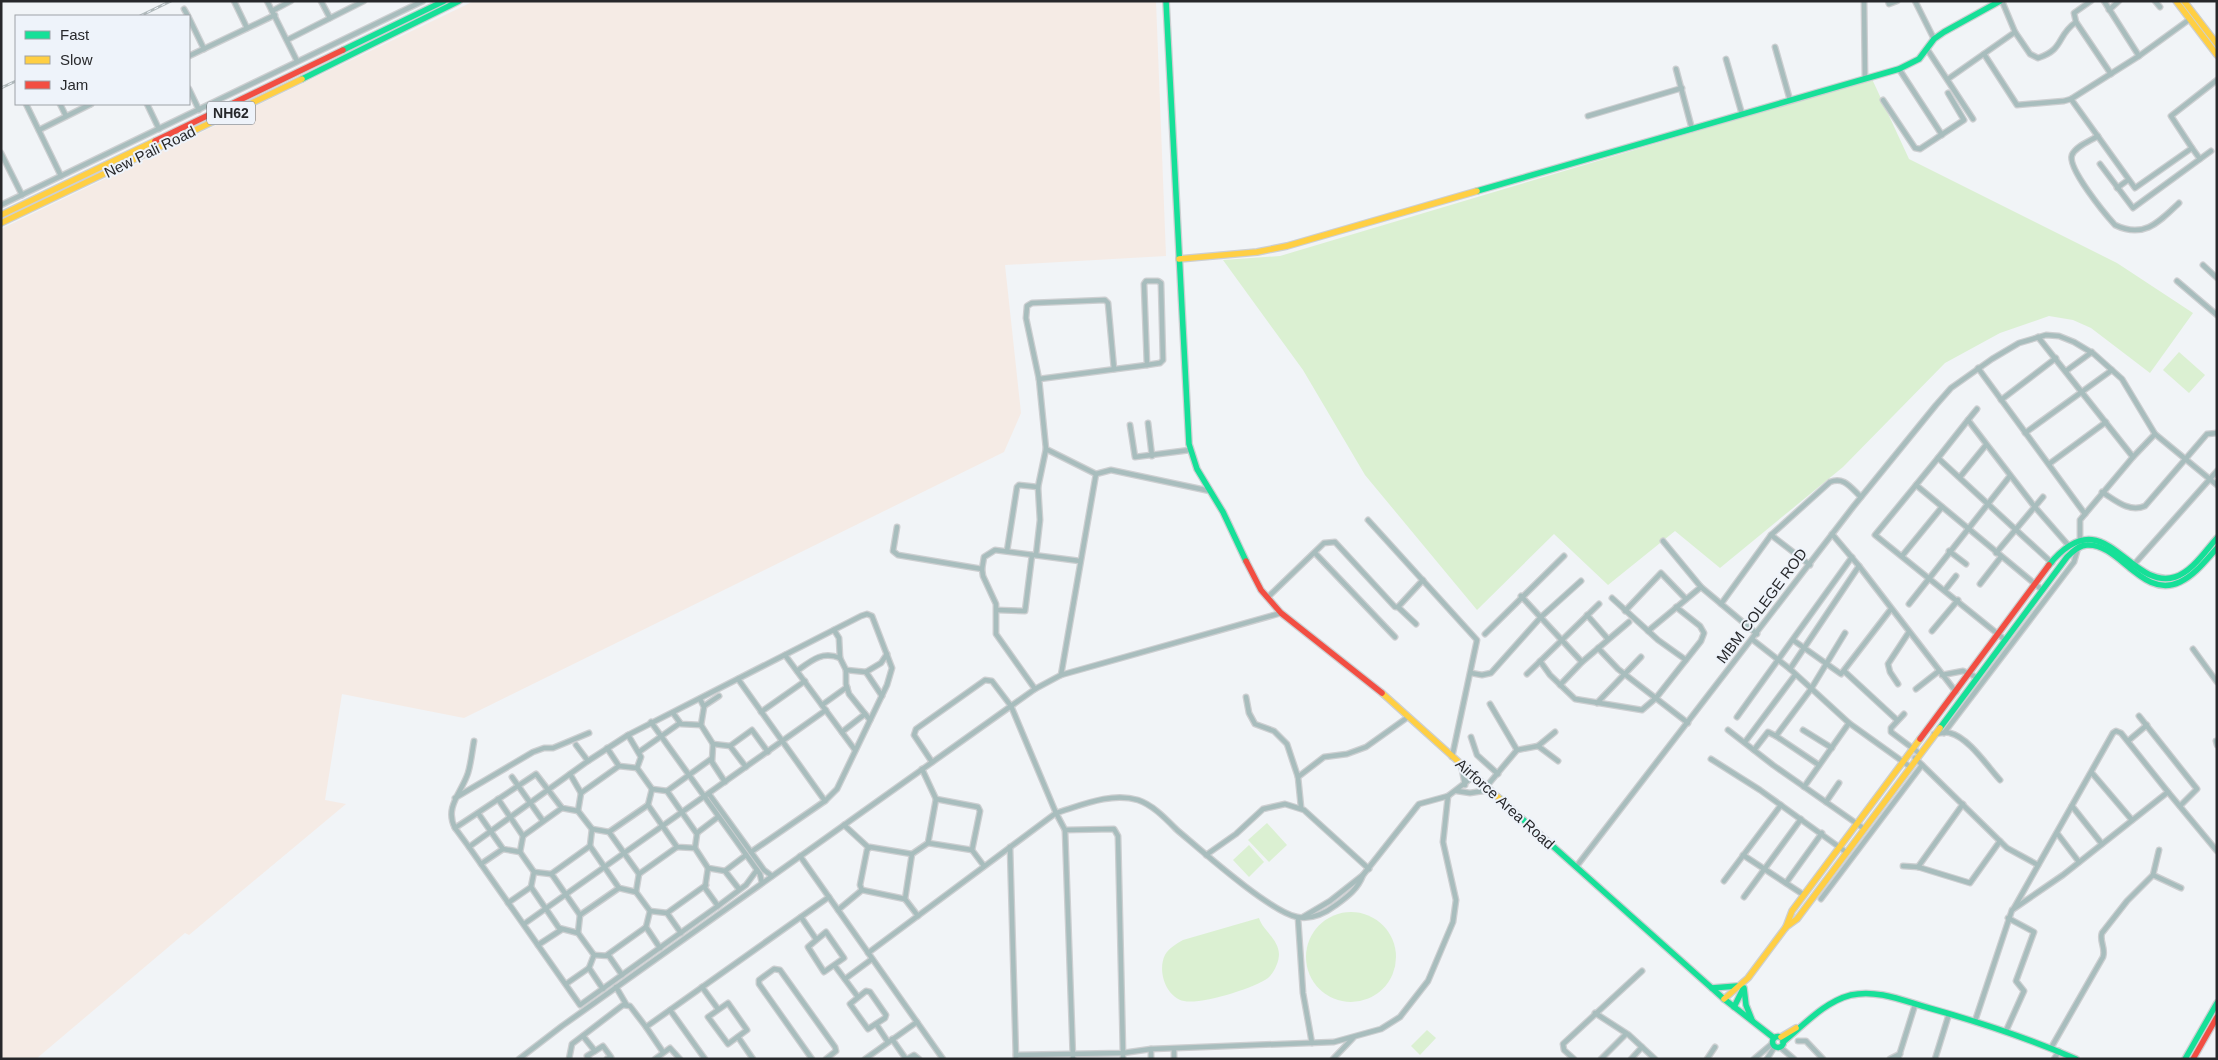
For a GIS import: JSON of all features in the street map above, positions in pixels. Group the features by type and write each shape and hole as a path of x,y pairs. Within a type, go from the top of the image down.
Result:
{"main road":[{"name":"New Pali Road","path":"1,215 444,1"},
{"name":"New Pali Road","path":"1,223 303,79 459,1"},
{"name":"Airforce Area Road","path":"1166,1 1186,415 1190,450 1210,491 1223,512 1252,573 1281,613 1343,661 1408,717 1724,999 1778,1042"},
{"path":"1178,259 1257,252 1287,246 1899,69 1919,59 1934,39 2001,1"},
{"path":"2176,1 2217,55"},
{"path":"2184,1 2217,44"},
{"path":"1724,999 1741,987 1786,927 1796,919 1933,735 2035,584 2069,546 2096,541 2160,578 2176,576 2217,538"},
{"path":"2079,545 2097,547 2157,584 2176,584 2186,579 2217,548"},
{"path":"2001,637 2030,604 2060,564 2079,545"},
{"path":"1786,927 1792,911 1956,692 1973,675"},
{"path":"1712,988 1741,987"},
{"path":"1734,1007 1741,987"},
{"path":"1741,987 1753,1022"},
{"path":"1778,1042 1835,1001 1861,993 1890,997 1975,1020 2059,1050 2076,1059"},
{"path":"2185,1059 2217,1003"},
{"path":"2193,1059 2217,1017"}],"street":[{"path":"234,1 247,28"},
{"path":"267,1 297,61"},
{"path":"190,56 247,28 291,1"},
{"path":"321,1 330,18"},
{"path":"287,40 364,1"},
{"path":"1,205 423,1"},
{"path":"1864,1 1865,78"},
{"path":"1888,1 1889,4 1897,1"},
{"path":"1915,1 1934,39"},
{"path":"1985,1 1989,7"},
{"path":"2001,1 2016,32 2030,54 2038,58 2059,46 2065,30 2076,22"},
{"path":"2091,1 2074,13 2076,22 2111,74"},
{"path":"2104,1 2139,56"},
{"path":"2109,10 2119,1"},
{"path":"2155,1 2160,6"},
{"path":"184,9 187,15"},
{"path":"1984,54 2017,105 2052,103 2071,99 2139,56 2190,19"},
{"path":"190,21 204,49"},
{"path":"1948,79 2016,32"},
{"path":"1774,47 1790,100"},
{"path":"1927,49 1973,119"},
{"path":"1726,59 1742,114"},
{"path":"1676,69 1692,129"},
{"path":"1899,69 1942,135"},
{"path":"2200,159 2171,116 2217,80"},
{"path":"1588,116 1682,88"},
{"path":"190,91 199,110"},
{"path":"1884,100 1918,149 1964,120 1948,93"},
{"path":"2071,99 2132,187 2136,187 2192,148"},
{"path":"26,105 61,176"},
{"path":"60,105 66,116"},
{"path":"39,130 89,105"},
{"path":"148,105 160,129"},
{"path":"2098,136 2076,150 2072,160 2074,169 2115,225 2145,230 2153,226 2179,203"},
{"path":"2100,164 2133,208 2212,151"},
{"path":"1,153 22,195"},
{"path":"2117,188 2128,180"},
{"path":"2203,265 2217,278"},
{"path":"1039,379 1160,364 1163,360 1161,283 1158,281 1146,281 1144,284 1148,365"},
{"path":"2177,281 2217,315"},
{"path":"997,610 1025,611 1040,520 1038,487 1046,449 1039,379 1025,310 1032,303 1105,300 1108,303 1114,369"},
{"path":"2038,336 2060,336 2092,352 2129,389 2156,434 2217,485"},
{"path":"2038,336 2133,457"},
{"name":"MBM COLEGE ROD","path":"1576,868 1753,640 1832,534 1936,405 1952,388 1978,368 2019,343 2038,336"},
{"path":"2066,371 2092,352"},
{"path":"2001,400 2056,358"},
{"path":"1978,368 2085,514"},
{"path":"2026,432 2112,370"},
{"path":"1977,409 1875,535 1958,600 2001,637"},
{"path":"1968,420 2034,506 2069,546"},
{"path":"2049,464 2106,422"},
{"path":"1148,423 1152,456"},
{"path":"1130,425 1134,456 1138,458 1190,450"},
{"path":"2102,492 2125,506 2140,508 2149,503 2207,434 2217,433"},
{"path":"1944,733 2074,562 2079,545 2079,525 2085,514 2133,457 2156,434"},
{"path":"1960,477 1986,445"},
{"path":"1046,449 1096,474 1110,470 1210,491"},
{"path":"1938,458 2052,563"},
{"path":"2130,569 2217,471"},
{"path":"1061,675 1096,474"},
{"path":"1909,604 1987,502 2010,476"},
{"path":"1721,604 1771,535 1810,499 1836,480 1842,480 1861,497"},
{"path":"1006,551 1017,487 1020,485 1038,487"},
{"path":"1916,485 2041,589"},
{"path":"1996,553 2015,528 2043,497"},
{"path":"1902,556 1942,507"},
{"path":"1368,520 1477,640 1452,757"},
{"path":"897,527 893,551 898,555 982,569"},
{"path":"1832,534 1860,566 1956,692"},
{"path":"1771,535 1810,565"},
{"path":"1663,541 1701,587 1757,634"},
{"path":"1268,597 1324,543 1335,542 1391,605 1398,607 1416,624"},
{"path":"1035,689 996,634 997,610 982,569 988,553 994,550 1080,561"},
{"path":"1949,551 1966,564"},
{"path":"1315,552 1395,637"},
{"path":"1485,634 1521,596 1564,556"},
{"path":"1738,718 1852,557"},
{"path":"1980,584 2001,557"},
{"path":"1790,669 1860,566"},
{"path":"1625,611 1661,573 1686,598"},
{"path":"1945,590 1956,576"},
{"path":"1398,607 1423,580"},
{"path":"1471,673 1482,675 1491,673 1541,617 1581,581"},
{"path":"1648,631 1701,587"},
{"path":"1521,596 1582,662"},
{"path":"1612,598 1648,631 1686,660"},
{"path":"1932,630 1958,600"},
{"path":"1527,674 1599,604"},
{"path":"2030,604 2037,610"},
{"path":"1540,661 1550,676 1575,699 1642,710 1656,698 1686,660 1704,633 1700,626 1676,607"},
{"path":"1793,640 1841,674 1891,609"},
{"path":"519,1059 616,987 1035,689 1061,675 1281,613"},
{"path":"469,847 588,761 651,722 867,614 872,616 892,668 882,696 837,790 825,801 725,871"},
{"path":"1586,615 1608,639"},
{"path":"1560,685 1582,662 1629,622"},
{"path":"834,630 840,640 840,658 846,670 847,687 870,720"},
{"path":"1898,684 1890,672 1888,664 1909,632"},
{"path":"1776,736 1811,689 1845,633"},
{"path":"1753,640 1790,669 1849,722 1909,766"},
{"path":"1598,648 1624,673 1688,723"},
{"path":"2193,649 2217,682"},
{"path":"797,670 825,654 840,658"},
{"path":"846,670 866,672 881,663 887,654"},
{"path":"786,655 855,750"},
{"path":"1597,703 1641,656"},
{"path":"1844,671 1897,720"},
{"path":"1916,689 1941,673 1960,671 1973,675"},
{"path":"866,672 882,696"},
{"path":"1745,742 1795,675"},
{"path":"738,679 825,801"},
{"path":"932,762 914,735 916,730 985,680 992,680 1011,706 1065,830 1073,1057"},
{"path":"761,712 805,681"},
{"path":"822,705 847,687"},
{"path":"704,706 719,696"},
{"path":"1246,697 1249,713 1255,724 1274,731 1287,744 1296,764 1300,807"},
{"path":"700,699 704,706 701,725 713,744 711,759 725,782"},
{"path":"1490,704 1517,750"},
{"path":"524,924 826,710"},
{"path":"673,712 680,723"},
{"path":"842,732 865,714"},
{"path":"1904,714 1891,728 1891,732 1913,749 1922,765 2007,848 2038,865"},
{"path":"2139,716 2197,789 2180,806"},
{"path":"1298,777 1324,757 1347,754 1366,747 1408,717"},
{"path":"651,722 660,737 749,854 758,870 762,883"},
{"path":"1804,787 1849,722"},
{"path":"639,752 680,723 701,725"},
{"path":"2128,741 2147,725"},
{"path":"713,744 730,746 752,730 768,752"},
{"path":"1728,730 1863,828 1868,834"},
{"path":"1803,730 1832,748"},
{"path":"1975,1020 2008,918 2113,733 2119,731 2128,741 2217,851"},
{"path":"1458,791 1470,793 1488,789 1517,750 1538,746 1555,732"},
{"path":"1754,750 1768,732 1820,765"},
{"path":"455,798 533,752 544,748 553,748 589,733"},
{"path":"1933,735 1944,733 1955,735 1970,746 2000,780"},
{"path":"628,736 641,757 637,768"},
{"path":"1471,738 1477,755 1498,774"},
{"path":"474,741 468,773 455,798 451,817 455,828 580,1005 718,906 758,870"},
{"path":"576,745 588,761"},
{"path":"730,746 746,767"},
{"path":"1538,746 1558,761"},
{"path":"607,748 619,766"},
{"path":"581,792 619,766 637,768 652,789 667,791 711,759"},
{"path":"1711,759 1822,833 1846,852"},
{"path":"1461,764 1465,785"},
{"path":"1821,899 1868,834 1922,765"},
{"path":"922,769 936,799 928,843"},
{"path":"2092,773 2132,820"},
{"path":"455,828 536,774 562,808"},
{"path":"570,774 581,792 578,810 592,829 590,846 619,888 636,892 650,911 667,913 706,885"},
{"path":"868,953 1056,813 1095,801 1112,798 1139,800 1156,811 1206,855 1276,907 1300,918 1316,916 1334,907 1356,889 1363,875 1413,810 1424,802 1448,796 1458,791 1474,776"},
{"path":"512,777 543,822"},
{"path":"1826,802 1839,783"},
{"path":"609,832 648,805 652,789"},
{"path":"667,791 696,833 698,838 694,848"},
{"path":"2012,910 2079,862 2168,792"},
{"path":"706,796 718,817 749,854 772,876"},
{"path":"1010,847 1016,1057 1073,1057 1151,1050 1334,1042 1381,1029 1400,1017 1428,981 1454,922 1456,900 1443,842 1448,796"},
{"path":"498,799 523,836"},
{"path":"936,799 978,807 980,810 972,850"},
{"path":"1206,855 1236,834 1263,809 1285,804 1300,807 1368,869"},
{"path":"1918,868 1962,804"},
{"path":"648,805 677,847"},
{"path":"1724,881 1781,805"},
{"path":"2072,806 2102,844"},
{"path":"520,852 523,836 562,808 578,810"},
{"path":"478,813 503,849 520,852 534,872 531,887 508,903"},
{"path":"696,833 718,817"},
{"path":"1744,897 1801,819"},
{"path":"844,825 869,848 912,854 928,843 972,850 984,866"},
{"path":"592,829 609,832 639,874 636,892"},
{"path":"1065,830 1114,829 1118,836 1124,1059"},
{"path":"1786,883 1822,833"},
{"path":"2057,833 2079,862"},
{"path":"1903,866 1918,868 1970,883 2000,841"},
{"path":"534,872 550,874 590,846"},
{"path":"639,874 677,847 694,848"},
{"path":"694,848 708,868 706,891 718,906"},
{"path":"862,890 860,885 869,848"},
{"path":"481,864 503,849"},
{"path":"2051,1048 2103,957 2105,948 2101,939 2102,933 2128,901 2153,876 2159,850"},
{"path":"905,899 912,854"},
{"path":"1743,854 1804,895"},
{"path":"800,856 943,1059"},
{"path":"708,868 725,871 739,889"},
{"path":"550,874 580,914 578,933 594,955"},
{"path":"2153,876 2181,888"},
{"path":"531,887 561,930"},
{"path":"580,914 619,888"},
{"path":"862,890 905,899 918,916"},
{"path":"838,910 862,890"},
{"path":"646,1027 829,897"},
{"path":"594,955 607,955 646,927 650,911"},
{"path":"667,913 681,932"},
{"path":"801,917 816,939"},
{"path":"1300,918 1303,993 1312,1043"},
{"path":"2006,1032 2024,991 2016,981 2034,932 2008,918"},
{"path":"646,927 660,948"},
{"path":"538,944 561,930 578,933"},
{"path":"826,932 830,934 844,958 835,966 827,972 822,970 808,947 826,932"},
{"path":"566,984 589,968 594,955"},
{"path":"607,955 622,975"},
{"path":"845,979 872,959"},
{"path":"835,966 858,997"},
{"path":"589,968 603,988"},
{"path":"812,1059 759,984 759,980 774,969 780,970 835,1047 836,1051 826,1059"},
{"path":"1574,1059 1564,1050 1563,1044 1642,971"},
{"path":"616,987 626,1004 630,1006 663,1052"},
{"path":"702,987 718,1009"},
{"path":"866,991 870,992 886,1015 876,1024 866,1028 850,1006 850,1002 866,991"},
{"path":"728,1003 746,1027 746,1032 738,1037 728,1044 726,1043 709,1019 710,1015 728,1003"},
{"path":"569,1059 572,1044 626,1004"},
{"path":"1890,1059 1899,1056 1915,1005"},
{"path":"670,1010 705,1059"},
{"path":"1595,1013 1626,1034 1655,1059"},
{"path":"1935,1059 1949,1014"},
{"path":"865,1059 917,1022"},
{"path":"876,1024 907,1059 914,1054 919,1059"},
{"path":"1604,1058 1626,1034"},
{"path":"583,1036 595,1051"},
{"path":"738,1037 753,1059"},
{"path":"1333,1059 1354,1037"},
{"path":"1798,1041 1806,1041 1823,1059"},
{"path":"1754,1059 1778,1042"},
{"path":"1766,1059 1778,1042"},
{"name":"Airforce Area Road","path":"1778,1042 1794,1059"},
{"path":"589,1059 587,1056 603,1046 610,1057 608,1059"},
{"path":"1631,1059 1642,1047"},
{"path":"1707,1059 1715,1047"},
{"path":"655,1059 670,1048 680,1059"},
{"path":"1174,1049 1174,1059"},
{"path":"1151,1050 1151,1059"},
{"path":"2054,1059 2059,1050"}],"shaded area":[{"path":"474,1 1156,1 1166,256 1005,265 1021,413 1004,452 464,718 342,694 325,800 346,804 189,935 185,933 36,1059 1,1059 1,229"}],"green space":[{"path":"1872,79 1909,159 2117,263 2193,313 2150,373 2091,328 2073,320 2049,316 2000,333 1945,363 1843,467 1720,568 1675,531 1608,585 1554,534 1477,610 1365,475 1303,370 1223,260 1280,256"},
{"path":"2179,352 2205,375 2189,393 2163,370"},
{"path":"1267,823 1287,845 1269,862 1248,840"},
{"path":"1249,845 1264,862 1249,877 1233,860"},
{"path":"1351,912 1368,916 1383,925 1392,940 1396,957 1392,974 1383,989 1368,998 1351,1002 1334,998 1319,989 1310,974 1306,957 1310,940 1319,925 1334,916"},
{"path":"1259,918 1276,943 1279,954 1276,967 1268,978 1240,991 1192,1002 1178,999 1172,994 1165,982 1162,968 1165,955 1171,948 1183,940"},
{"path":"1427,1030 1436,1038 1420,1055 1411,1046"}],"railway":[{"path":"142,15 171,1"},
{"path":"1,88 15,81"}],"traffic: fast":[{"path":"343,50 444,1"},
{"path":"302,79 459,1"},
{"path":"1166,1 1189,444 1197,469 1223,512 1246,561"},
{"path":"1477,191 1899,69 1919,59 1934,39 1944,32 2000,1"},
{"path":"2049,565 2069,546 2086,540 2101,542 2143,571 2158,578 2175,577 2193,566 2217,538"},
{"path":"1940,728 2067,557 2076,549 2087,545 2099,547 2110,552 2143,578 2154,584 2166,585 2180,582 2191,575 2217,548"},
{"path":"1500,799 1724,999 1774,1038"},
{"path":"1712,988 1737,986"},
{"path":"1744,988 1746,1005 1752,1020"},
{"path":"1734,1007 1743,989"},
{"path":"1783,1042 1823,1008 1841,998 1851,995 1871,994 1900,999 1985,1025 2076,1059"},
{"path":"2185,1059 2217,1003"},
{"path":"1776,1037 1780,1037 1783,1042 1782,1046 1776,1047 1773,1044 1773,1040 1776,1037"}],"traffic: slow":[{"path":"2176,1 2217,55"},
{"path":"2184,1 2217,44"},
{"path":"1,223 302,79"},
{"path":"1,215 155,141"},
{"path":"1179,259 1257,252 1287,246 1477,191"},
{"path":"1382,693 1500,799"},
{"path":"1724,999 1748,978 1786,927 1797,919 1940,728"},
{"path":"1786,927 1792,911 1920,739"},
{"path":"1781,1037 1796,1028"}],"traffic: jam":[{"path":"155,141 343,50"},
{"path":"1246,561 1261,590 1281,613 1382,693"},
{"path":"1920,739 2049,565"},
{"path":"2193,1059 2217,1017"}]}
